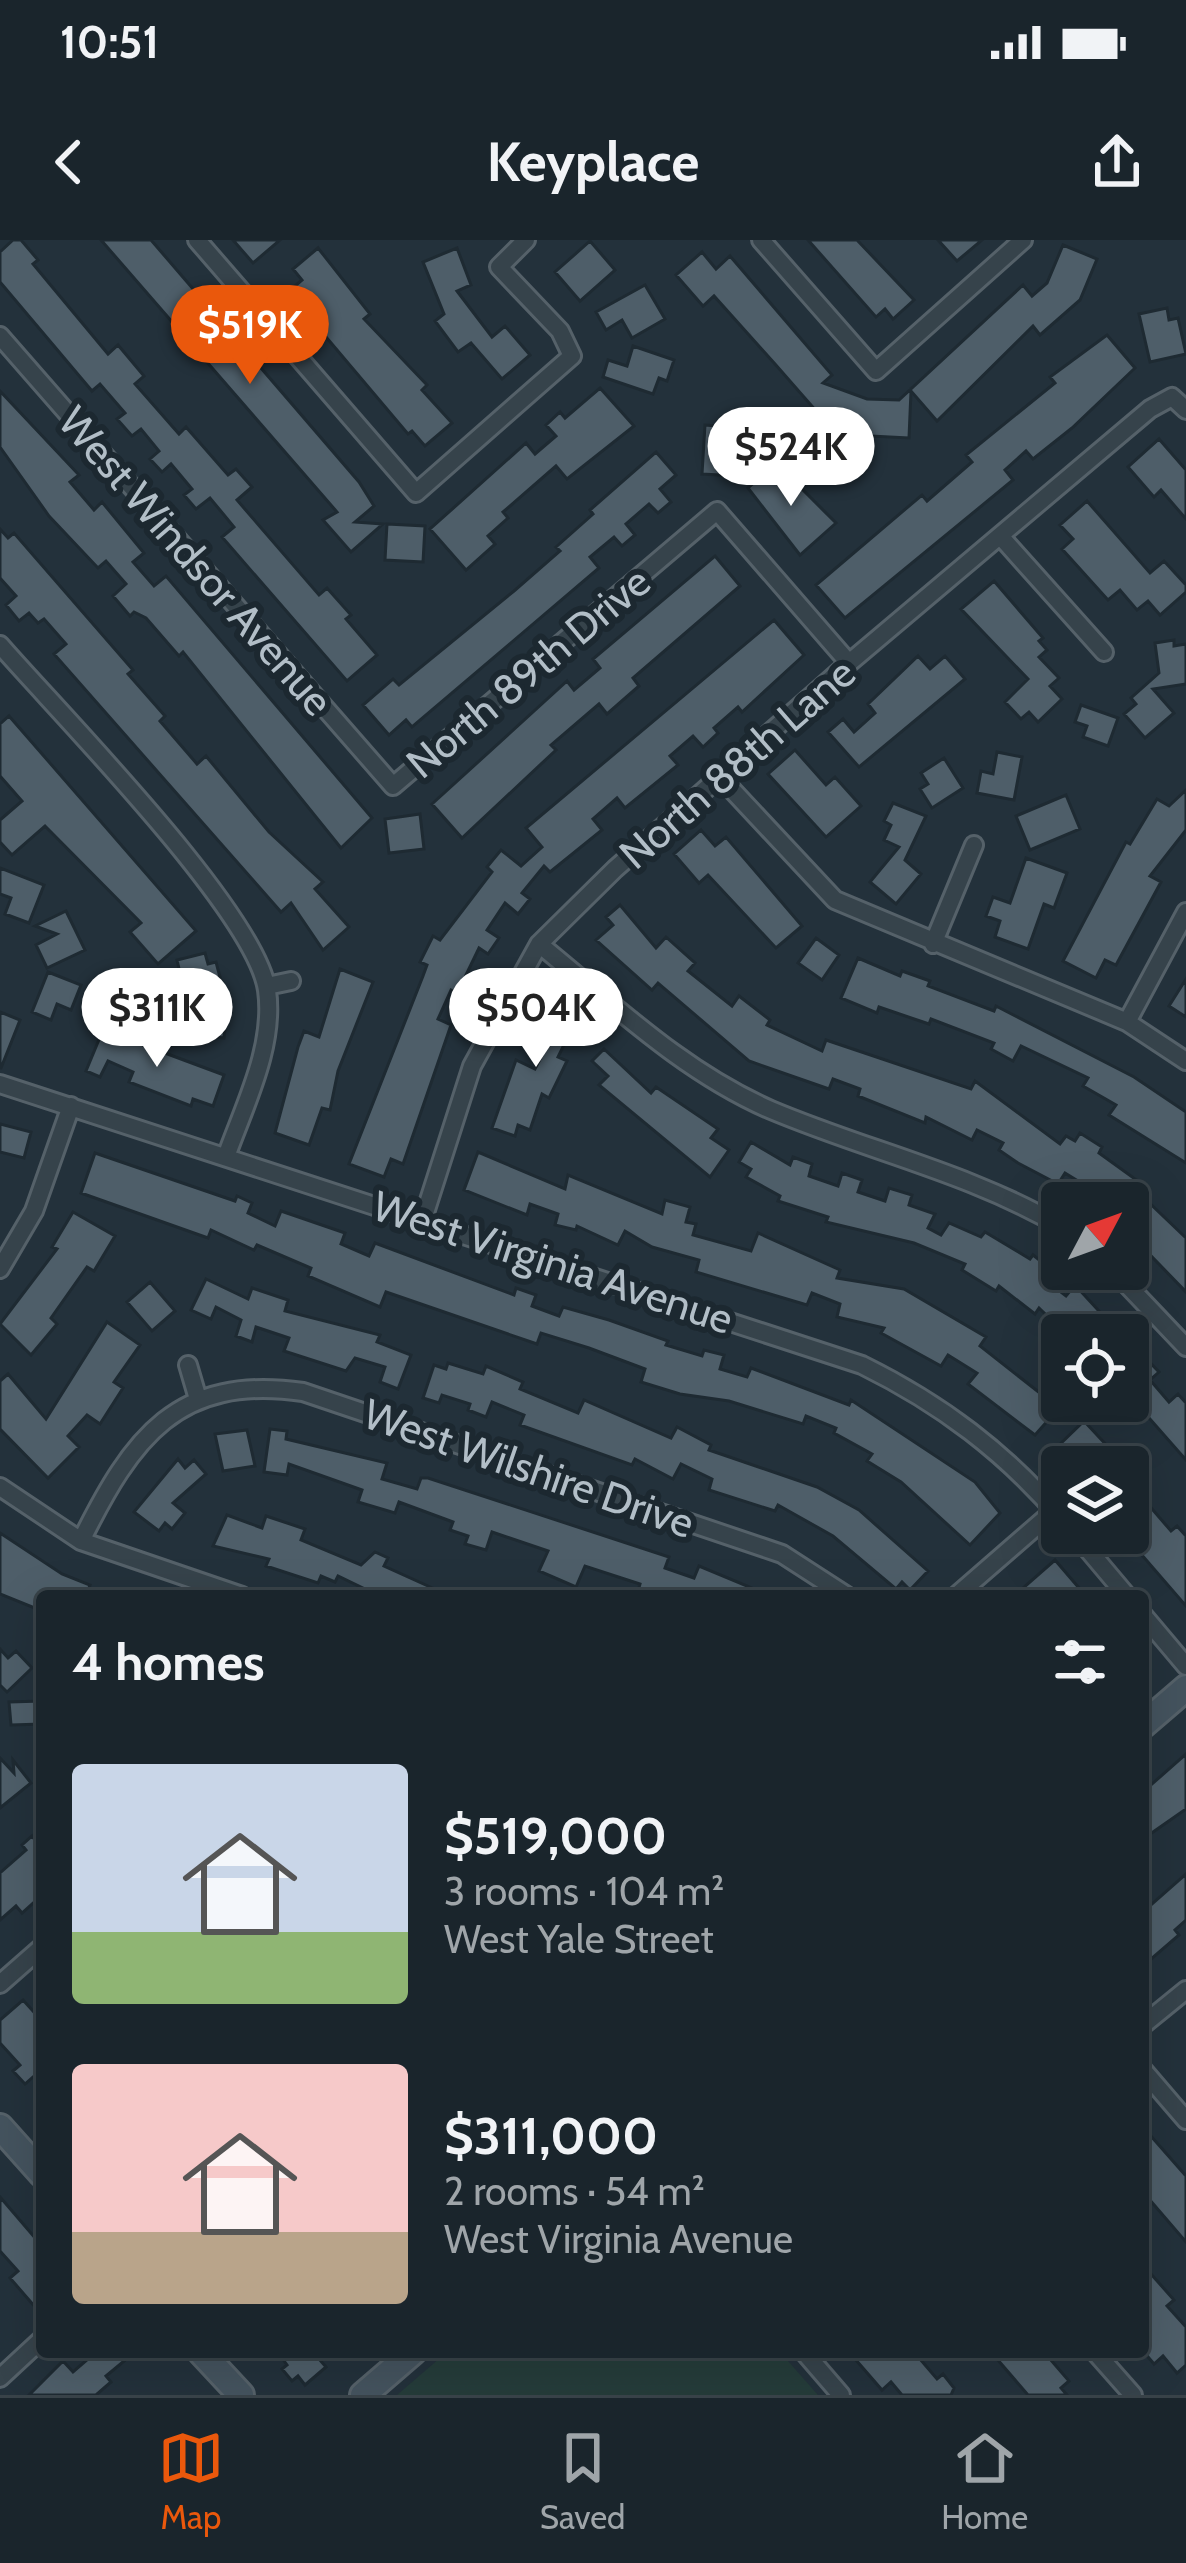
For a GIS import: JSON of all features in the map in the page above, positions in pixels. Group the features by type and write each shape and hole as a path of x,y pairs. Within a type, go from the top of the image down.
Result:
{"street":[{"path":"197,240 416,494 572,356 560,331 499,267 526,240"},
{"path":"761,240 876,371 1023,240"},
{"name":"West Windsor Avenue","path":"0,335 393,786"},
{"name":"North 88th Lane","path":"423,1219 472,1066 539,944 849,663 1150,409 1179,404"},
{"name":"North 89th Drive","path":"393,786 717,511 849,663"},
{"path":"1002,538 1104,652"},
{"path":"0,645 211,886 256,955 267,986 265,1043 226,1157"},
{"path":"721,778 835,900 933,944 1036,980 1127,1022 1186,1061"},
{"path":"933,944 974,845"},
{"path":"1127,1022 1186,911"},
{"path":"539,944 696,1072 771,1110 974,1181 1041,1216"},
{"path":"267,986 291,981"},
{"name":"West Virginia Avenue","path":"0,1084 862,1365 956,1418 1021,1472 1041,1495"},
{"path":"0,1270 34,1211 71,1106"},
{"path":"1132,1290 1186,1347"},
{"path":"81,1540 127,1457 154,1424 199,1399 188,1365"},
{"name":"West Wilshire Drive","path":"199,1399 270,1387 303,1392 782,1554 838,1590"},
{"path":"0,1487 81,1540 225,1590"},
{"path":"964,1590 1041,1528"},
{"path":"1092,1554 1122,1590"},
{"path":"1149,1622 1186,1666"},
{"path":"1149,1720 1186,1688"},
{"path":"0,1984 36,1952"},
{"path":"1149,2020 1186,1990"},
{"path":"1149,2077 1186,2120"},
{"path":"0,2127 36,2167"},
{"path":"0,2378 36,2345"},
{"path":"207,2358 241,2395"},
{"path":"363,2395 406,2358"},
{"path":"809,2358 841,2395"},
{"path":"1100,2358 1133,2395"}],"green space":[{"path":"440,2358 785,2358 818,2395 397,2395"}],"building":[{"path":"13,240 21,240 38,260 33,264 108,354 118,345 144,376 135,384 179,434 186,427 228,475 236,469 252,487 237,500 319,595 327,588 351,615 346,619 377,655 347,681 222,537 234,527 210,498 196,509 184,495 192,489 171,464 162,472 150,459 159,451 141,429 132,436 117,419 125,413 100,384 92,391 0,282 0,252"},
{"path":"101,240 151,240 359,482 374,506 355,522 383,524 351,552 323,520 337,512"},
{"path":"233,240 280,240 253,263"},
{"path":"808,240 857,240 914,300 893,319 885,309 876,317"},
{"path":"938,240 982,240 957,261"},
{"path":"590,241 615,270 580,301 555,272"},
{"path":"1063,245 1097,259 1080,300 1040,335 1033,326 937,421 911,391 909,438 852,435 849,443 812,430 818,413 714,296 703,306 676,275 702,252 716,269 730,256 832,375 823,383 867,399 899,400 1023,285 1032,296 1047,283"},
{"path":"318,248 370,314 364,319 427,385 422,390 452,423 425,446 412,431 408,434 288,292 302,280 293,269"},
{"path":"457,248 471,285 457,291 492,337 505,326 530,355 502,379 471,343 458,352 435,321 444,314 423,262"},
{"path":"645,285 665,319 632,338 622,320 606,330 596,312"},
{"path":"1167,308 1169,320 1178,318 1186,354 1150,362 1139,314"},
{"path":"1107,335 1135,368 1033,459 1026,451 1005,470 1013,480 845,618 816,585 922,495 927,501 972,462 966,455 1055,383 1050,377"},
{"path":"633,346 674,360 667,381 659,378 653,394 603,377 608,360 627,366"},
{"path":"600,388 634,426 567,479 556,466 503,512 508,518 488,536 495,544 466,570 430,529 526,443 535,454 556,436 546,425 560,412 565,418"},
{"path":"0,391 79,475 70,482 94,510 102,502 144,553 133,562 154,586 166,576 372,818 341,848 183,652 179,656 146,618 134,612 130,616 113,596 126,584 106,561 98,568 49,516 0,447"},
{"path":"705,425 741,428 738,476 702,474"},
{"path":"1159,439 1186,470 1186,519 1161,490 1154,497 1128,467"},
{"path":"656,452 676,475 660,489 671,502 658,513 649,504 626,524 635,535 622,546 614,537 590,557 599,568 412,727 406,720 389,735 363,705 393,679 399,685 514,591 560,551 556,547 593,514 590,510"},
{"path":"776,463 836,523 800,555 748,488"},
{"path":"1087,501 1150,573 1164,561 1186,585 1186,592 1160,615 1148,601 1137,610 1120,590 1108,600 1062,549 1073,539 1060,525"},
{"path":"387,524 425,526 423,562 385,560"},
{"path":"0,529 8,538 14,533 133,670 128,674 165,716 160,721 197,764 206,756 269,832 323,882 315,889 349,927 323,950 291,903 281,912 54,654 66,644 44,619 38,623 29,613 19,621 6,605 16,596 0,578"},
{"path":"715,556 740,586 633,678 639,686 607,714 599,704 551,745 556,750 462,838 432,804 567,681 574,690 600,668 593,659"},
{"path":"994,581 1043,638 1039,641 1047,650 1039,657 1059,678 1050,686 1062,699 1038,722 1029,712 1021,719 1005,702 1028,679 961,609"},
{"path":"774,620 804,655 742,712 738,707 714,728 718,733 703,747 693,736 670,756 678,765 625,808 617,798 593,819 602,830 550,872 544,866 522,893 530,899 518,914 505,903 487,930 499,938 488,954 479,948 466,975 473,979 464,997 451,990 438,1019 451,1025 403,1164 391,1159 384,1177 349,1164 423,976 427,965 420,962 433,936 440,940 492,872 487,867 501,850 521,866 542,847 526,828"},
{"path":"1174,640 1174,646 1186,644 1186,684 1153,689 1174,713 1145,738 1124,714 1136,704 1131,698 1159,673 1155,643"},
{"path":"918,656 930,669 945,656 965,679 859,767 828,732 843,719 854,732 875,713 868,704"},
{"path":"1081,705 1118,718 1108,746 1083,737 1087,726 1075,722"},
{"path":"9,716 196,931 158,964 130,932 141,923 45,826 12,855 0,842 0,820 22,801 0,776 0,724"},
{"path":"795,750 826,785 835,777 861,806 826,837 768,774"},
{"path":"997,752 1022,757 1014,800 977,793 981,771 993,774"},
{"path":"944,758 963,788 932,808 920,789 928,784 921,773"},
{"path":"1186,790 1186,830 1150,876 1161,882 1116,965 1105,960 1096,978 1063,961 1126,842 1130,844 1157,799 1169,806"},
{"path":"1066,795 1080,829 1030,850 1016,816"},
{"path":"893,803 926,816 905,860 921,874 896,904 870,882 899,847 884,840 891,825 884,821"},
{"path":"420,814 424,849 389,853 385,819"},
{"path":"701,830 715,846 726,837 802,926 776,948 708,875 699,883 674,854"},
{"path":"1026,858 1067,873 1054,908 1044,904 1028,949 995,937 1000,921 986,916 993,897 1010,903"},
{"path":"0,868 44,885 29,923 5,914 11,898 0,894"},
{"path":"620,905 656,948 666,937 695,963 688,971 732,1006 739,996 770,1020 767,1025 822,1051 826,1040 971,1089 975,1081 1060,1144 1066,1136 1075,1141 1080,1133 1139,1182 1080,1182 1065,1173 1054,1182 1018,1163 999,1150 1003,1143 977,1130 972,1140 926,1117 925,1123 858,1096 860,1089 833,1079 829,1089 749,1061 658,983 652,990 596,940 613,925 606,917"},
{"path":"66,911 85,950 47,968 36,945 57,934 35,926"},
{"path":"816,938 839,955 822,980 798,963"},
{"path":"205,953 208,964 216,962 221,981 184,990 177,960"},
{"path":"858,958 900,976 902,971 930,981 928,986 994,1011 996,1006 1134,1077 1186,1112 1186,1163 1109,1115 1116,1105 1083,1086 1088,1078 1021,1046 1013,1061 991,1049 994,1043 931,1019 929,1024 879,1007 877,1013 841,998"},
{"path":"340,969 373,982 338,1071 330,1110 322,1108 309,1145 275,1133 304,1031 319,1037"},
{"path":"48,972 81,985 71,1010 57,1004 51,1020 32,1012"},
{"path":"1186,979 1186,1017 1169,1006"},
{"path":"545,998 579,1014 558,1057 567,1061 549,1098 542,1094 530,1130 518,1125 515,1136 492,1128 516,1060 535,1069 549,1042 528,1032"},
{"path":"189,1003 227,1007 224,1038 186,1034"},
{"path":"0,1012 20,1020 1,1068 0,1068"},
{"path":"103,1030 224,1075 213,1106 193,1099 191,1106 129,1082 133,1072 108,1061 100,1077 86,1071"},
{"path":"604,1049 651,1093 656,1087 718,1129 711,1138 729,1150 710,1177 599,1085 608,1076 592,1061"},
{"path":"0,1124 31,1132 24,1158 0,1152"},
{"path":"751,1142 790,1165 793,1157 812,1164 809,1176 838,1186 842,1173 862,1180 858,1192 885,1201 889,1188 912,1195 909,1205 935,1214 928,1228 941,1235 949,1223 981,1237 985,1232 1030,1259 1033,1255 1041,1261 1041,1290 1058,1290 1066,1296 1080,1290 1102,1314 1045,1314 1039,1308 1035,1314 999,1286 996,1291 962,1270 965,1264 914,1243 826,1222 828,1217 778,1201 780,1196 746,1177 751,1169 739,1162"},
{"path":"478,1152 565,1189 568,1175 662,1214 665,1200 690,1207 686,1222 696,1224 693,1235 751,1251 758,1233 840,1270 837,1278 904,1289 986,1337 980,1346 1041,1394 1041,1422 1047,1422 1035,1435 968,1384 977,1373 948,1355 941,1366 881,1333 884,1328 837,1317 840,1304 812,1293 807,1305 696,1272 699,1260 652,1247 625,1231 618,1245 577,1226 576,1230 555,1225 558,1214 530,1204 527,1215 464,1190"},
{"path":"95,1153 235,1201 237,1196 252,1203 248,1213 275,1226 281,1211 345,1233 341,1244 369,1256 375,1243 514,1295 516,1288 536,1295 532,1306 559,1316 563,1307 609,1320 702,1356 704,1350 724,1355 720,1369 747,1377 751,1368 849,1405 851,1400 975,1482 1000,1513 970,1545 901,1482 867,1461 872,1454 834,1433 836,1428 806,1416 803,1424 729,1401 680,1394 641,1382 645,1369 589,1348 541,1333 537,1344 386,1292 380,1307 308,1276 311,1268 257,1245 254,1250 211,1230 208,1238 81,1193"},
{"path":"1149,1203 1186,1238 1186,1292 1149,1254"},
{"path":"73,1212 115,1236 94,1271 87,1267 51,1318 57,1324 31,1355 0,1324 57,1249 52,1247"},
{"path":"206,1279 248,1299 252,1288 288,1300 285,1311 380,1335 377,1342 411,1355 398,1389 380,1382 385,1367 355,1358 346,1371 284,1351 289,1338 256,1327 252,1342 236,1336 241,1320 216,1307 211,1319 191,1310"},
{"path":"150,1282 175,1311 152,1331 127,1302"},
{"path":"107,1322 140,1345 114,1382 123,1388 100,1424 87,1415 68,1436 79,1447 48,1478 0,1429 0,1381 8,1374 46,1419"},
{"path":"1149,1362 1159,1372 1150,1380 1169,1402 1178,1394 1186,1403 1186,1460 1149,1418"},
{"path":"448,1363 483,1374 486,1366 523,1382 520,1389 578,1413 584,1400 671,1438 677,1427 711,1445 709,1450 817,1487 859,1510 928,1571 910,1590 902,1582 896,1589 833,1536 778,1505 775,1511 709,1490 712,1479 681,1464 673,1479 635,1459 632,1465 520,1425 524,1415 492,1402 486,1417 468,1410 470,1404 442,1395 439,1403 423,1398 434,1365 446,1369"},
{"path":"1085,1422 1107,1446 1058,1446"},
{"path":"270,1429 287,1431 286,1439 387,1463 382,1479 417,1489 421,1478 428,1478 669,1557 665,1568 694,1578 699,1566 757,1590 638,1590 640,1584 585,1566 576,1587 539,1571 548,1551 492,1532 486,1550 465,1544 468,1536 450,1530 453,1522 399,1502 395,1513 358,1502 362,1490 289,1464 287,1475 264,1472"},
{"path":"247,1430 255,1466 223,1471 215,1434"},
{"path":"178,1459 185,1468 194,1460 206,1474 173,1503 185,1513 172,1529 165,1523 159,1531 134,1512"},
{"path":"1149,1505 1171,1531 1177,1526 1186,1536 1186,1606 1141,1554 1149,1554"},
{"path":"227,1515 262,1528 266,1516 305,1529 301,1540 361,1565 375,1552 388,1558 384,1566 437,1590 367,1590 338,1576 335,1582 321,1576 318,1583 266,1566 269,1559 213,1546"},
{"path":"0,1533 62,1574 90,1585 88,1590 36,1590 36,1609 0,1594"},
{"path":"1055,1560 1079,1588 1077,1590 1021,1590"},
{"path":"0,1649 8,1658 16,1651 32,1668 7,1692 0,1685"},
{"path":"36,1701 36,1724 11,1725 9,1702"},
{"path":"1186,1754 1186,1809 1149,1835 1149,1781 1152,1784"},
{"path":"0,1758 14,1773 13,1760 31,1783 0,1808"},
{"path":"32,1836 36,1841 36,1900 22,1913 16,1906 0,1920 0,1873 26,1850 22,1845"},
{"path":"1186,1874 1186,1920 1175,1930 1179,1935 1150,1960 1149,1959 1149,1907"},
{"path":"23,2000 36,2014 36,2074 25,2084 13,2071 20,2065 0,2043 0,2020"},
{"path":"1149,2134 1186,2176 1186,2242 1149,2199"},
{"path":"0,2197 36,2239 36,2308 10,2278 18,2271 0,2251"},
{"path":"1149,2272 1174,2300 1167,2306 1186,2327 1186,2365 1177,2373 1163,2356 1154,2364 1149,2358"},
{"path":"89,2358 128,2358 106,2376 111,2382 96,2395 29,2395 63,2361 73,2372"},
{"path":"282,2358 318,2358 326,2367 305,2385 298,2376 292,2381 282,2369 287,2365"},
{"path":"854,2358 919,2358 937,2379 943,2374 954,2388 951,2395 902,2395 891,2382 882,2390"},
{"path":"996,2358 1049,2358 1069,2381 1061,2388 1067,2395 1028,2395"}]}
